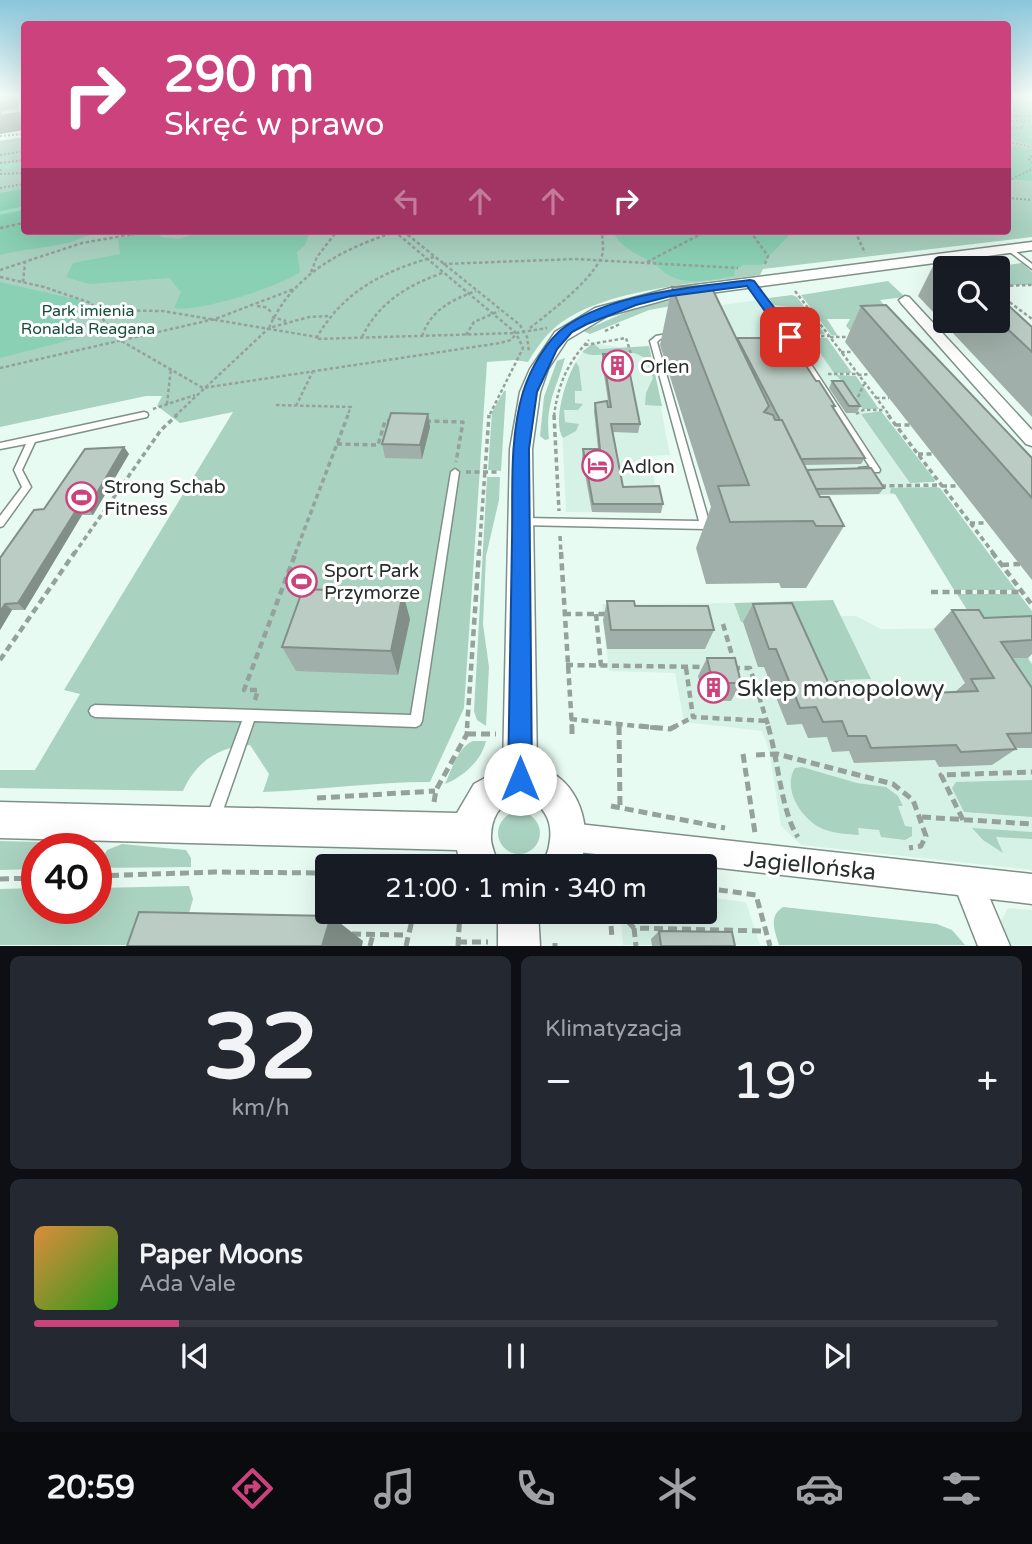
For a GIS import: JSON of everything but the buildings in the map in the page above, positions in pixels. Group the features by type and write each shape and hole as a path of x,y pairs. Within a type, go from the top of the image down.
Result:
{"street":[{"path":"520,779 521,449 525,416 535,380 551,348 568,330 601,313 651,297 689,294 754,275 945,260 1032,246"},
{"path":"905,300 1032,440"},
{"path":"0,820 211,825 475,849 475,811 486,794 502,783 520,779 539,783 555,796 566,814 565,852"},
{"name":"Jagiellońska","path":"565,852 1032,889"},
{"path":"967,882 994,946"},
{"path":"522,924 530,944"}],"lane":[{"path":"1007,248 1032,267"},
{"path":"754,275 790,337 876,470 858,470"},
{"path":"521,522 705,525 653,341 658,337 677,335"},
{"path":"0,446 144,415"},
{"path":"0,523 27,487 18,470 32,440"},
{"path":"95,711 416,721 455,472"},
{"path":"690,474 701,474"},
{"path":"211,825 250,715"}],"path":[{"path":"1011,142 1032,146"},
{"path":"0,155 21,152"},
{"path":"6,162 8,154"},
{"path":"1032,156 1028,159 1032,163"},
{"path":"0,163 21,160"},
{"path":"1011,180 1032,169"},
{"path":"1,171 21,173"},
{"path":"0,188 21,184"},
{"path":"1011,198 1032,200"},
{"path":"0,228 21,224"},
{"path":"0,270 82,243 128,235"},
{"path":"310,274 317,257 334,235"},
{"path":"269,328 272,315 310,274 336,257 388,235"},
{"path":"402,235 425,259 516,334 523,348 520,359 489,412 481,472 467,734 436,790 435,802"},
{"path":"404,235 526,331 530,344 528,355"},
{"path":"526,331 557,307 600,260 603,251 602,235"},
{"path":"646,262 699,235"},
{"path":"753,235 768,256 763,268 754,275"},
{"path":"857,235 866,255"},
{"path":"317,337 328,316 359,287 390,271 434,257"},
{"path":"443,264 600,260 739,268"},
{"path":"23,282 25,263"},
{"path":"362,337 372,317 390,299 414,284 442,273"},
{"path":"0,277 91,303 118,339 203,388 500,343 511,340 516,334"},
{"path":"1010,286 1032,285"},
{"path":"0,368 215,319 294,289"},
{"path":"422,336 433,314 448,303 476,291"},
{"path":"795,291 1032,605"},
{"path":"1010,304 1032,319"},
{"path":"252,307 265,307 272,315 291,321"},
{"path":"95,310 163,311 317,337 516,334"},
{"path":"466,335 474,322 501,310"},
{"path":"0,660 153,440 203,388 269,328 291,321 328,316"},
{"path":"790,337 858,337"},
{"path":"572,734 554,416 567,366 593,338"},
{"path":"583,346 626,338 631,354"},
{"path":"841,352 853,352"},
{"path":"167,404 171,368"},
{"path":"296,405 313,371"},
{"path":"814,375 870,374"},
{"path":"858,397 858,391 865,384"},
{"path":"144,415 155,407 197,394"},
{"path":"876,398 889,398"},
{"path":"250,715 258,690 244,690 351,407 276,405"},
{"path":"841,416 885,410"},
{"path":"337,444 377,445 385,421 398,421"},
{"path":"424,421 463,422 455,472"},
{"path":"896,425 910,425"},
{"path":"918,454 933,454"},
{"path":"481,472 505,472"},
{"path":"881,486 958,486"},
{"path":"970,523 988,523"},
{"path":"1002,565 1020,564"},
{"path":"931,592 1022,592"},
{"path":"564,614 614,614"},
{"path":"596,614 601,666"},
{"path":"723,624 736,668"},
{"path":"566,665 711,667"},
{"path":"686,667 693,717"},
{"path":"723,668 750,668 777,754 788,814 798,837"},
{"path":"570,719 670,729 693,717 768,721"},
{"path":"619,724 620,807"},
{"path":"467,734 491,734"},
{"path":"743,754 755,835"},
{"path":"756,755 777,754 893,784 908,793 921,817 925,842 915,848 894,847"},
{"path":"963,820 941,775 1032,772"},
{"path":"611,806 731,830"},
{"path":"921,817 1032,824"},
{"path":"743,832 769,834"},
{"path":"788,836 811,839"},
{"path":"112,875 215,872 315,873"},
{"path":"0,879 21,878"},
{"path":"717,890 756,895 770,946"},
{"path":"406,946 410,924"},
{"path":"459,924 458,944 530,944"},
{"path":"611,924 612,938"},
{"path":"630,924 634,928 636,946"},
{"path":"634,928 765,931"},
{"path":"345,934 407,934"},
{"path":"370,946 373,934"}],"shaded area":[{"path":"784,296 926,494 795,496 688,310"},
{"path":"593,343 625,348 649,346 670,455 649,456 661,513 566,512 561,407 573,366 584,350"},
{"path":"734,603 741,622 856,616 881,629 978,628 1032,710 1032,870 801,845 781,826 769,750 762,731 684,722 675,673 609,671 602,604"},
{"path":"717,898 746,902 760,945 623,945 621,924 717,924"},
{"path":"1008,908 1032,910 1032,945 1001,945 995,932"}],"green space":[{"name":"Park imienia Ronalda Reagana","path":"21,139 21,235 1011,235 1011,139 1032,139 1032,237 763,269 760,275 627,295 578,313 558,325 541,342 528,362 487,362 464,708 430,782 263,792 269,774 250,745 228,749 209,758 194,772 183,791 0,788 0,770 35,770 80,694 64,690 233,412 180,423 157,406 162,396 146,396 0,427 0,141"},
{"path":"1011,139 1032,139 1032,145 1011,140"},
{"path":"1011,146 1032,149 1032,181 1011,179"},
{"path":"21,190 21,235 93,235 62,244 0,255 0,193"},
{"path":"126,235 160,235 179,239 191,235 309,235 305,245 297,252 300,272 258,291 202,306 174,308 181,292 169,278 89,284 66,277 73,263 120,254 118,239 129,236"},
{"path":"615,235 789,235 761,265 743,265 735,270 734,276 694,281 670,276 621,243"},
{"path":"1022,263 1032,272 1032,285 1010,285 1010,265"},
{"path":"888,281 905,297 880,300 892,315 900,319 889,319 854,335 846,326 850,319 827,319 838,336 831,335 801,295"},
{"path":"0,282 79,300 87,306 73,323 79,327 72,331 84,332 85,336 0,358"},
{"path":"792,295 797,297 825,334 808,335 788,307 773,305 769,298"},
{"path":"676,299 688,303 649,310 590,334 583,331 631,310"},
{"path":"809,337 827,338 852,373 834,373"},
{"path":"593,343 600,349 649,346 662,406 645,405 646,393 653,378 645,358 628,352 589,355 582,352"},
{"path":"565,358 550,405 549,439 545,440 540,436 544,397 557,361"},
{"path":"576,362 582,391 575,391 575,403 583,404 578,410 564,410 565,422 579,424 576,431 563,438 560,431 560,412 568,379"},
{"path":"836,375 856,376 879,409 863,409 857,402 839,398 856,397"},
{"path":"504,391 501,471 488,470 492,412"},
{"path":"881,411 934,482 910,483 861,414"},
{"path":"487,477 500,477 499,500 486,556 483,624 489,667 486,726 477,720 474,711"},
{"path":"891,488 940,488 1016,590 954,590 895,494 890,493"},
{"path":"957,594 1019,594 1032,611 1032,645 1011,658 1028,658 1032,664 1032,742 978,627"},
{"path":"833,600 871,679 805,681 781,622 741,622 734,603"},
{"path":"473,741 486,741 480,755 465,772 445,784 459,753"},
{"path":"802,767 857,783 886,787 898,796 903,806 898,806 905,826 912,827 912,836 905,840 881,837 879,830 858,828 859,835 842,834 818,826 803,813 793,795 791,777 795,768"},
{"path":"1032,780 1032,817 964,812 952,788 956,782"},
{"path":"511,814 527,814 534,818 538,825 538,841 534,848 527,852 511,852 504,848 500,841 500,825 504,818"},
{"path":"972,828 1032,832 1032,839 996,837 1003,853 983,840"},
{"path":"0,841 21,842 21,869 0,870"},
{"path":"122,844 186,850 191,858 191,867 112,868 112,848"},
{"path":"189,886 193,899 180,945 0,945 0,889 21,888 21,924 112,924 112,888"},
{"path":"783,907 937,924 952,930 965,945 779,945 774,920"}],"waterway":[{"path":"0,167 21,165"},
{"path":"0,213 21,209"}],"place":[{"name":"Orlen","path":"617,366"},
{"name":"Adlon","path":"598,466"},
{"name":"Strong Schab Fitness","path":"81,497"},
{"name":"Sport Park Przymorze","path":"301,581"},
{"name":"Sklep monopolowy","path":"714,688"}],"route":[{"path":"520,779 521,449 530,392 551,348 568,330 583,321 632,302 671,293 750,283 790,337"}]}
